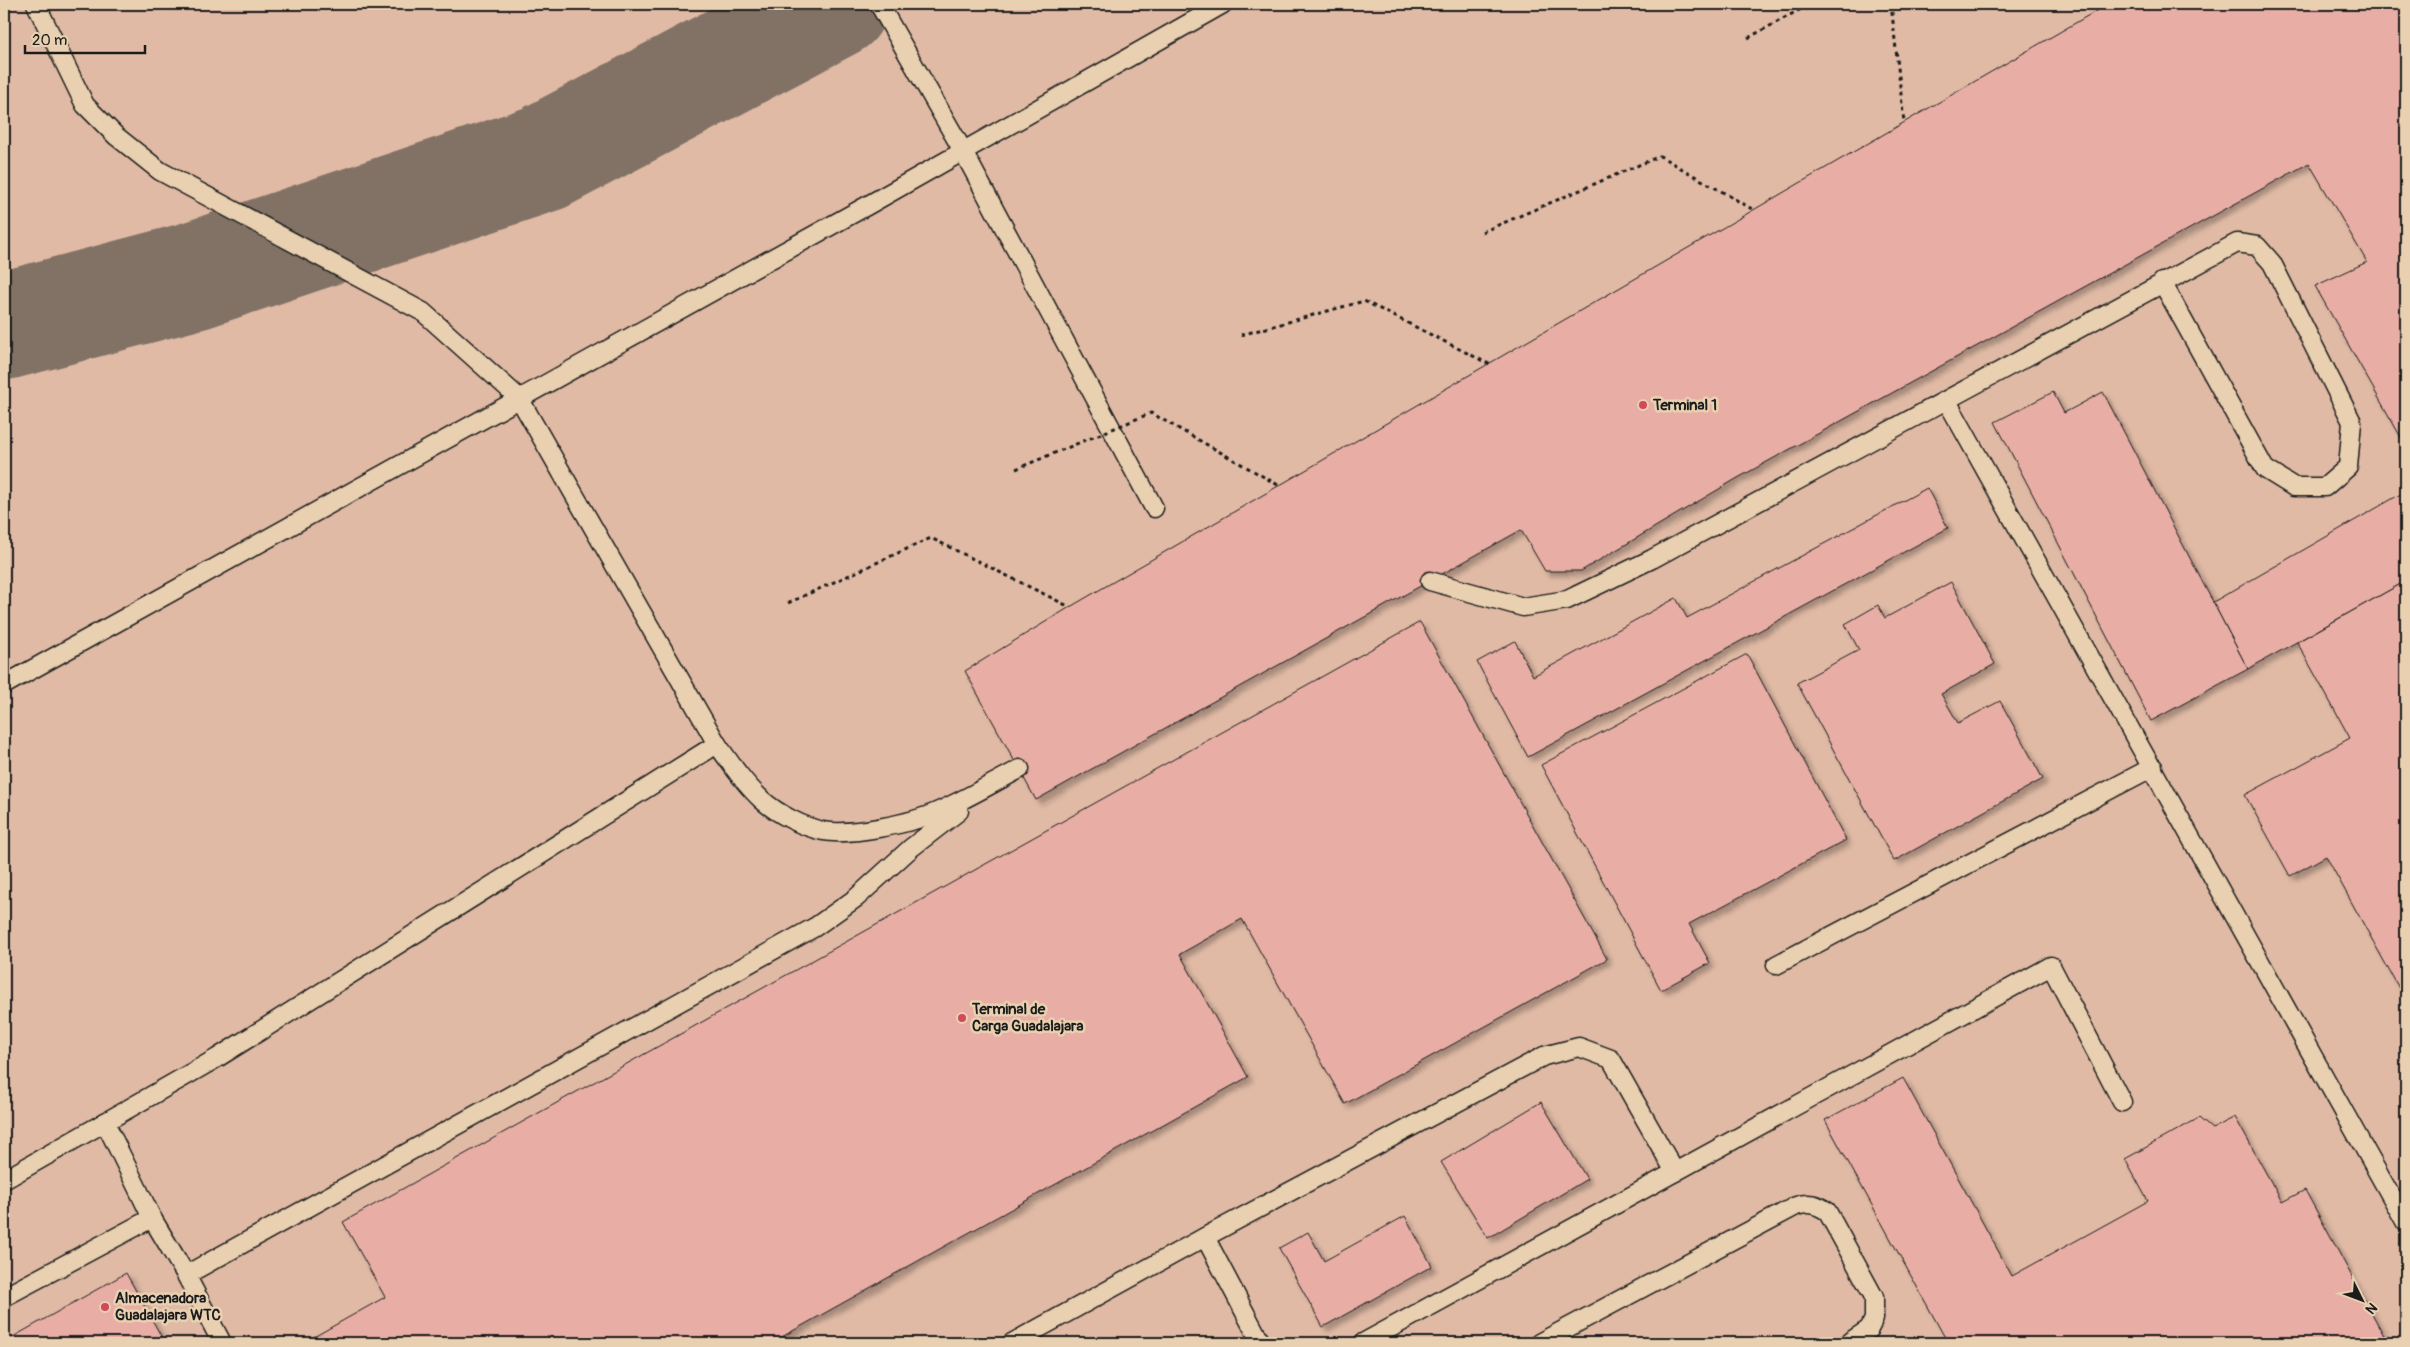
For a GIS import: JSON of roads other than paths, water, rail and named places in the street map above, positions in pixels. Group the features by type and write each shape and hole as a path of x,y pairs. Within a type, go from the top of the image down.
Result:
{"lane":[{"path":"36,4 85,105 116,136 160,171 423,312 519,398 717,744 739,776 764,801 791,819 824,831 862,830 897,824 937,812 1020,769 944,821 856,898 815,927 186,1275"},
{"path":"879,4 963,151 1154,508"},
{"path":"4,685 963,151 1223,4"},
{"path":"1430,581 1523,607 1566,600 1652,559 1947,401 2162,282 2237,243 2257,246 2272,263 2352,422 2348,467 2326,488 2294,487 2266,469 2162,282"},
{"path":"1947,401 2406,1223"},
{"path":"4,1180 225,1052 717,744"},
{"path":"1776,965 2153,767"},
{"path":"1363,1343 2051,966 2122,1102"},
{"path":"1012,1343 1205,1237 1544,1056 1579,1046 1611,1059 1675,1172"},
{"path":"104,1122 152,1218 186,1275 222,1343"},
{"path":"1539,1343 1787,1211 1806,1203 1817,1205 1827,1211 1874,1297 1874,1320 1869,1329 1854,1342"},
{"path":"4,1297 152,1218"},
{"path":"1205,1237 1260,1343"}],"place":[{"name":"Terminal 1","path":"1643,405"},
{"name":"Terminal de Carga Guadalajara","path":"962,1018"},
{"name":"Almacenadora Guadalajara WTC","path":"105,1307"}]}
